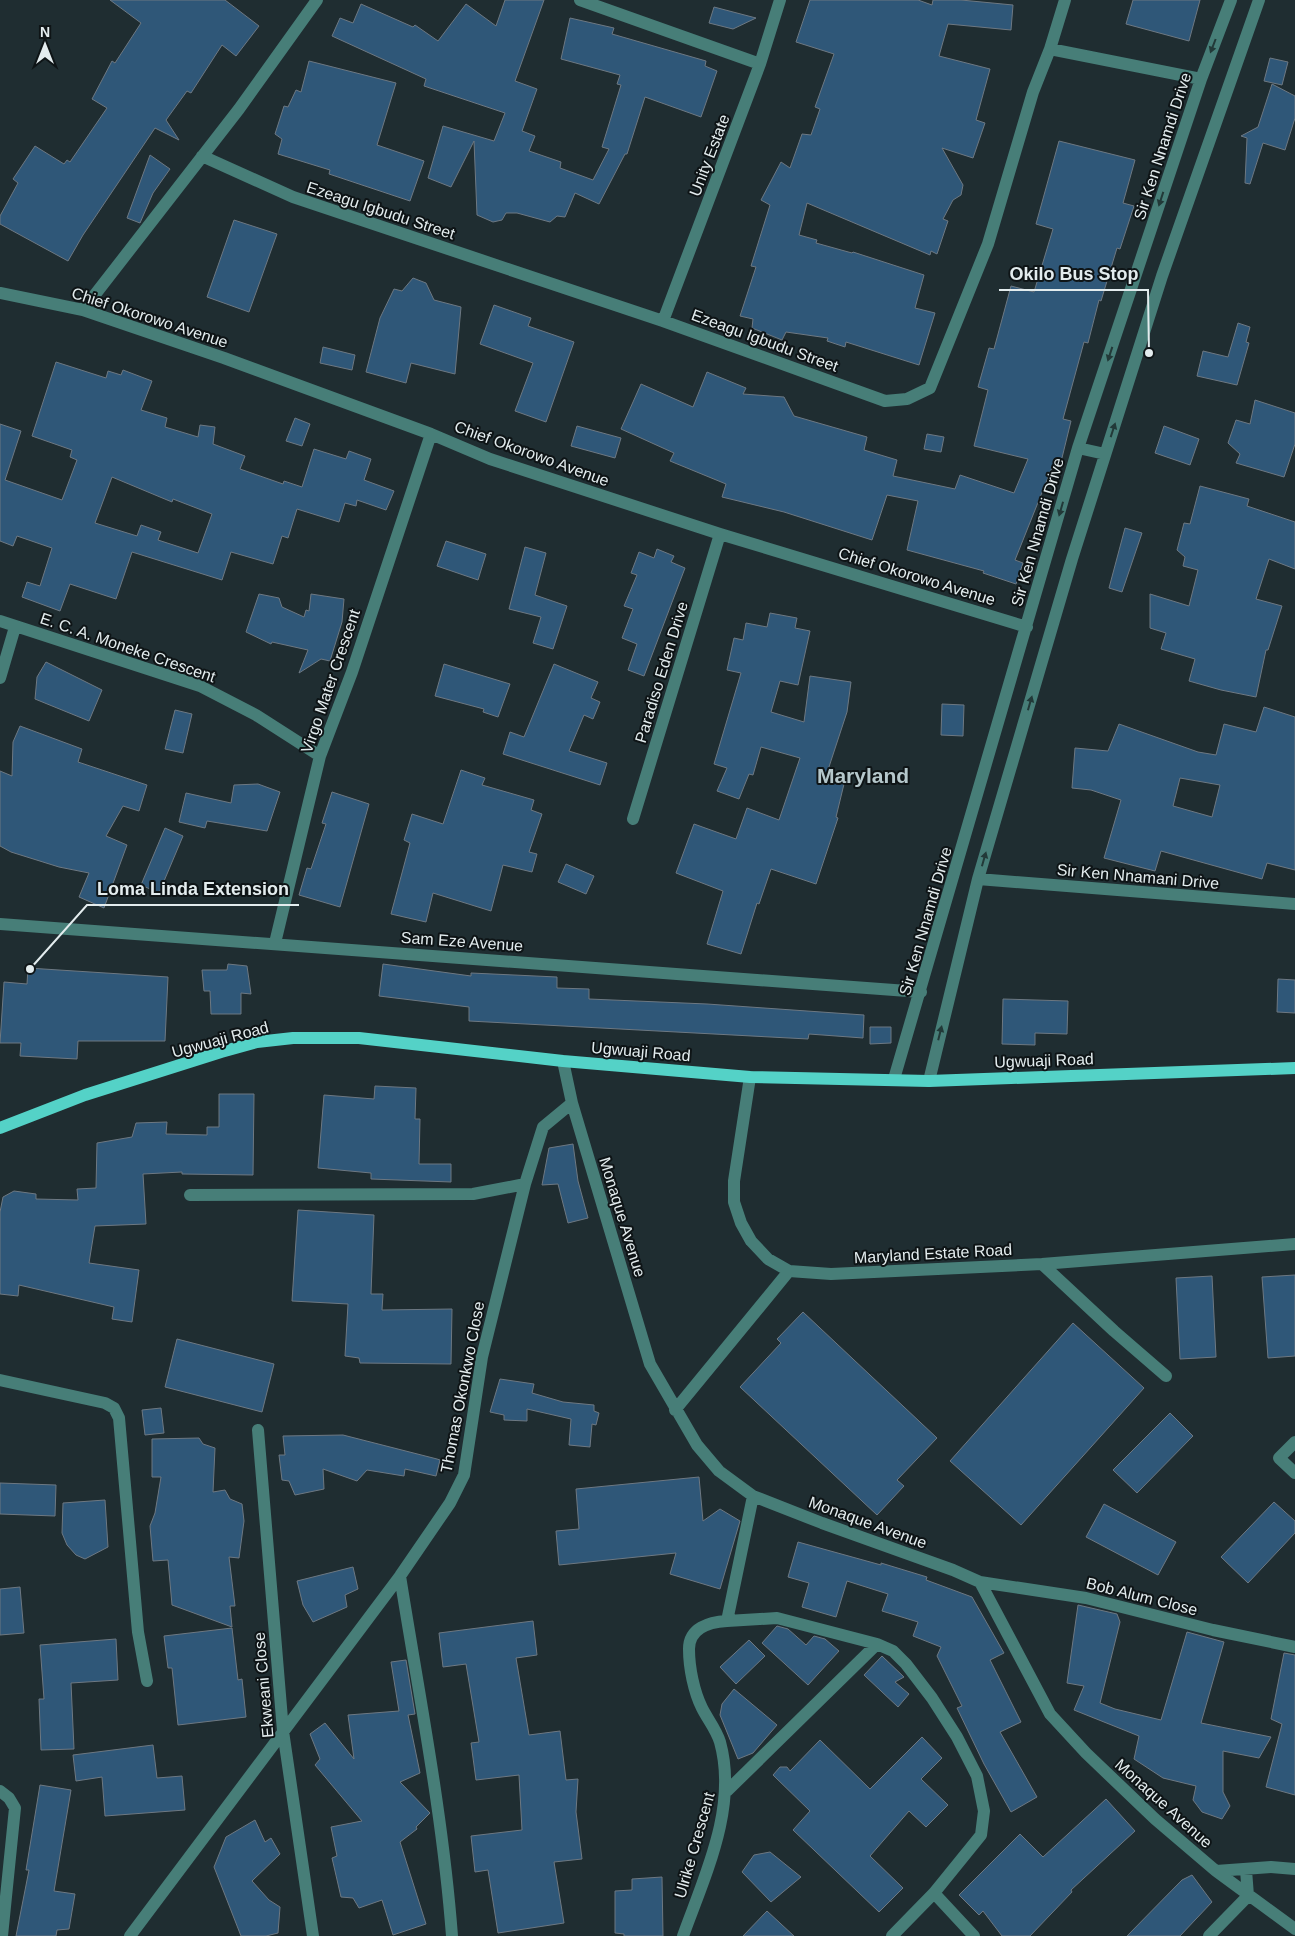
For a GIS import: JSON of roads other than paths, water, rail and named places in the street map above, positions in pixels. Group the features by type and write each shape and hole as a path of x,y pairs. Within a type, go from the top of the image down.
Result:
{"main road":[{"name":"Ugwuaji Road","path":"0,1128 85,1095 221,1052 257,1042 293,1038 359,1038 564,1061 750,1077 929,1081 1295,1068"}],"street":[{"path":"83,310 239,110 317,0"},
{"path":"580,0 760,64"},
{"name":"Unity Estate","path":"664,321 760,64 780,0"},
{"name":"Ezeagu Igbudu Street","path":"202,156 293,197 664,321 885,401 907,399 930,388 988,244 1033,92 1050,49 1064,0"},
{"name":"Sir Ken Nnamdi Drive","path":"894,1080 1078,448 1201,79 1231,0"},
{"path":"929,1081 978,879 1105,454 1162,276 1259,0"},
{"path":"1050,49 1201,79"},
{"name":"Chief Okorowo Avenue","path":"0,293 83,310 224,358 431,434 490,459 720,534 1027,627"},
{"name":"Virgo Mater Crescent","path":"275,943 320,756 352,672 431,434"},
{"path":"1078,448 1105,454"},
{"name":"Paradiso Eden Drive","path":"633,819 720,534"},
{"name":"E. C. A. Moneke Crescent","path":"0,620 16,627 200,686 256,715 320,756"},
{"path":"0,678 16,627"},
{"name":"Sir Ken Nnamani Drive","path":"978,879 1295,904"},
{"name":"Sam Eze Avenue","path":"0,924 921,992"},
{"name":"Monaque Avenue","path":"564,1061 572,1103 650,1364 697,1446 719,1471 753,1496 953,1570 980,1582 1050,1714 1086,1753 1155,1819 1216,1871 1295,1929"},
{"name":"Maryland Estate Road","path":"750,1077 734,1181 734,1202 741,1223 751,1241 768,1259 789,1271 831,1274 1042,1264 1295,1244"},
{"name":"Thomas Okonkwo Close","path":"130,1936 400,1576 450,1503 464,1475 482,1357 525,1184 543,1127 572,1103"},
{"path":"190,1196 473,1194 525,1184"},
{"path":"1042,1264 1166,1376"},
{"path":"675,1410 789,1271"},
{"path":"0,1380 105,1403 114,1408 120,1418 138,1632 146,1682"},
{"name":"Ekweani Close","path":"258,1430 283,1731 313,1936"},
{"path":"1295,1442 1279,1458 1295,1473"},
{"path":"727,1621 753,1496"},
{"path":"400,1576 426,1734 450,1905 452,1936"},
{"name":"Bob Alum Close","path":"980,1582 1086,1598 1213,1630 1295,1647"},
{"name":"Ulrike Crescent","path":"683,1936 708,1867 727,1791 720,1741 698,1699 689,1649 690,1640 702,1626 727,1621 778,1618 878,1644"},
{"path":"727,1791 878,1644 892,1651 932,1698 957,1737 977,1776 984,1811 981,1834 934,1893 892,1936"},
{"path":"0,1791 10,1798 15,1808 2,1936"},
{"path":"1216,1871 1271,1867 1295,1870"},
{"path":"1209,1936 1248,1896 1246,1870"},
{"path":"934,1893 974,1936"}],"place":[{"name":"Okilo Bus Stop","path":"1149,353"},
{"name":"Loma Linda Extension","path":"30,969"}],"district":[{"name":"Maryland","path":"863,776"}]}
